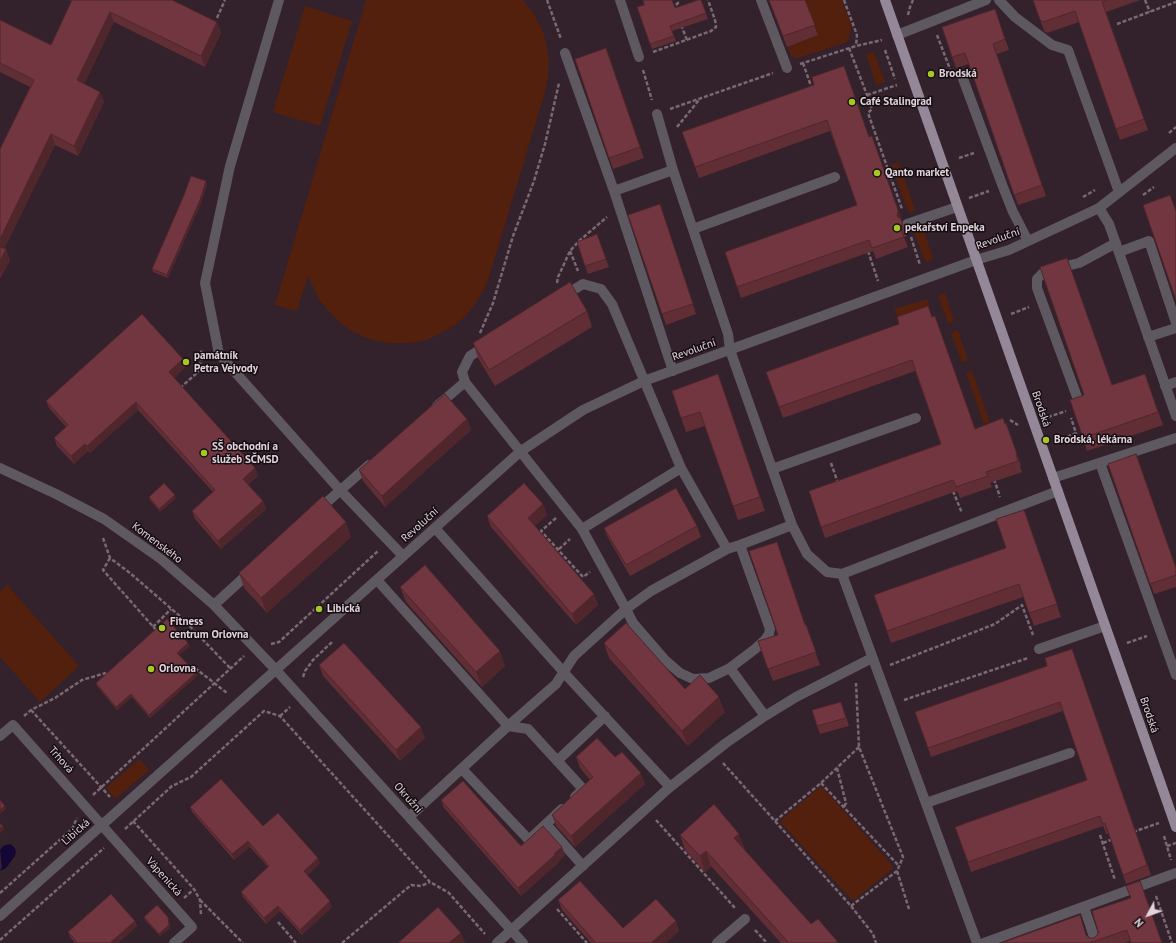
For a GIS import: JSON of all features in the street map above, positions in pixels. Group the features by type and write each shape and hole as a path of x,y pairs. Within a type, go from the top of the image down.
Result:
{"main road":[{"name":"Brodská","path":"884,0 1176,827"}],"street":[{"path":"620,0 639,57"},
{"path":"761,0 787,68"},
{"path":"897,35 986,0"},
{"path":"999,0 1015,17 1052,45 1068,50 1119,192"},
{"path":"277,1 230,166 205,283 219,354 340,490 403,556"},
{"path":"565,53 620,207 673,371"},
{"path":"962,76 1003,187 1013,212 1028,241"},
{"path":"655,110 673,170 728,334 730,350 792,525 807,554 827,572 842,574 1058,491"},
{"name":"Revoluční","path":"276,670 521,451 583,410 644,382 673,371 976,260 1009,250 1099,208 1176,148"},
{"path":"614,191 673,170"},
{"path":"693,228 835,177"},
{"path":"907,224 958,207"},
{"path":"1099,208 1109,224 1118,247 1176,416"},
{"path":"1080,405 1037,288 1037,279 1045,271 1078,263 1118,247 1149,241 1176,323"},
{"path":"554,302 583,284 601,288 612,304 681,468 727,549"},
{"path":"1148,337 1176,328"},
{"path":"496,340 470,356 462,372 464,382 521,451 582,529 626,609 632,623 664,660 680,673 693,679 709,678 730,668 755,649 769,634 770,629 740,545"},
{"path":"429,413 464,382"},
{"path":"1165,386 1176,382"},
{"path":"772,469 916,418"},
{"path":"1053,478 1176,438"},
{"path":"310,517 375,460"},
{"path":"1100,463 1176,675"},
{"name":"Komenského","path":"0,468 56,494 104,519 161,560 214,605 276,670"},
{"path":"582,529 681,468"},
{"path":"409,817 556,684 574,656 626,609 651,591 727,549 792,525"},
{"path":"435,528 563,671 670,787"},
{"path":"214,605 257,566"},
{"path":"842,574 977,943"},
{"path":"377,580 508,726 528,729 583,789 529,840 462,769"},
{"path":"1039,649 1105,626"},
{"path":"493,940 511,930 670,787 714,753 765,716 796,697 872,658"},
{"path":"730,668 765,716"},
{"name":"Okružní","path":"276,670 523,943"},
{"name":"Libická","path":"0,916 276,670"},
{"path":"557,761 605,716"},
{"name":"Trhová","path":"0,736 13,725 102,825"},
{"path":"926,803 1070,753"},
{"path":"546,824 583,866"},
{"name":"Vápenická","path":"102,825 192,927 174,943"},
{"path":"984,943 1176,873"},
{"path":"1084,907 1096,943"},
{"path":"717,943 744,918"}],"path":[{"path":"218,18 226,0"},
{"path":"547,0 565,53"},
{"path":"676,14 674,7 678,2 677,0"},
{"path":"708,0 716,27 711,31 639,57 655,110 700,99 787,68"},
{"path":"844,0 857,35 856,46"},
{"path":"1145,0 1150,12"},
{"path":"1117,24 1176,2"},
{"path":"679,20 687,40"},
{"path":"932,21 954,78 962,76"},
{"path":"812,91 803,63 849,48 882,40"},
{"path":"849,48 868,95 872,110 868,113 921,268"},
{"path":"868,95 897,85 886,56"},
{"path":"482,348 480,332 493,303 513,236 534,181 545,144 559,80"},
{"path":"666,144 673,132 700,99"},
{"path":"1142,196 1159,183"},
{"path":"967,198 1003,187"},
{"path":"554,302 558,277 570,251 584,236 620,207"},
{"path":"570,251 583,284"},
{"path":"868,252 878,282"},
{"path":"1009,315 1042,302"},
{"path":"175,392 198,372 202,356 201,349"},
{"path":"1046,418 1068,410 1076,433 1054,442"},
{"path":"826,450 841,489"},
{"path":"992,475 1005,512"},
{"path":"953,491 967,526"},
{"path":"567,509 541,531 583,578 601,563"},
{"path":"266,642 272,644 279,642 388,541"},
{"path":"106,673 82,680 55,698 31,710 100,787 231,669 182,618 130,573 110,558 103,570 157,632"},
{"path":"877,671 995,624 1022,605 1039,649 1029,658 890,705"},
{"path":"153,627 172,609"},
{"path":"1126,644 1160,631"},
{"path":"851,906 897,871 903,857 859,747 855,666"},
{"path":"195,668 215,683"},
{"path":"0,940 172,786 191,777 264,711 280,716 430,882 449,893 493,940"},
{"path":"775,821 820,783 859,747"},
{"path":"714,753 851,906 873,934 876,943"},
{"path":"837,768 846,803 844,807"},
{"path":"820,783 899,866"},
{"path":"0,893 72,829 83,804"},
{"path":"645,809 767,943"},
{"path":"133,822 194,889"},
{"path":"1131,833 1159,823"},
{"path":"1100,835 1119,894"},
{"path":"1103,843 1117,838"},
{"path":"1167,846 1176,843"},
{"path":"897,871 909,909"},
{"path":"342,943 411,886 421,886 430,882"},
{"path":"1151,882 1172,943"},
{"path":"547,898 587,943"},
{"path":"200,900 243,943"},
{"path":"278,922 296,943"}],"shaded area":[{"path":"366,0 523,0 536,17 543,32 547,46 549,62 545,92 489,277 483,291 476,303 457,324 432,338 418,342 390,343 376,341 350,330 338,321 319,300 308,276 297,311 275,305"},
{"path":"805,0 842,0 852,27 848,41 798,58 792,57 787,47 818,35"},
{"path":"305,6 352,21 320,126 273,112"},
{"path":"874,52 885,82 876,85 866,54"},
{"path":"899,162 915,210 909,213 891,165"},
{"path":"924,231 933,259 926,263 914,233"},
{"path":"945,293 954,321 948,324 938,296"},
{"path":"927,299 930,309 899,320 894,309"},
{"path":"958,330 968,360 962,362 951,333"},
{"path":"972,371 990,422 984,424 966,373"},
{"path":"7,585 79,666 40,702 0,657 0,591"},
{"path":"139,759 149,770 115,799 106,788"},
{"path":"820,787 823,788 892,865 892,869 854,900 851,899 781,823 783,818"},
{"path":"10,844 16,851 15,856 6,868 0,871 2,867 0,850 3,846"}],"building":[{"path":"72,0 172,0 217,22 201,56 110,12 77,80 100,92 74,146 51,134 0,239 0,149 34,80 0,63 0,20 51,45"},
{"path":"643,0 672,0 675,8 701,0 706,13 670,26 674,36 650,44 637,7 644,5"},
{"path":"769,0 805,0 815,25 783,36"},
{"path":"1033,0 1107,0 1102,2 1144,119 1116,129 1075,11 1043,22 1040,20"},
{"path":"995,9 1005,39 993,44 1042,185 1014,195 965,53 952,57 942,27"},
{"path":"606,48 640,147 609,158 575,59"},
{"path":"844,66 869,137 872,136 898,210 897,216 901,219 903,225 900,226 904,237 872,248 869,240 737,287 725,252 857,205 827,120 695,167 682,132 814,85 812,77"},
{"path":"191,176 206,181 200,200 167,275 152,269"},
{"path":"1170,195 1176,211 1176,300 1143,205"},
{"path":"660,204 693,304 662,314 628,215"},
{"path":"597,234 606,259 585,266 577,242"},
{"path":"0,247 6,249 0,261"},
{"path":"1067,258 1112,385 1145,374 1158,412 1083,438 1070,400 1084,395 1040,267"},
{"path":"570,282 587,311 489,370 473,343"},
{"path":"928,306 932,317 935,316 975,429 1003,418 1017,454 1018,461 986,472 988,476 956,487 953,480 821,527 809,491 941,444 912,360 779,407 766,372 899,324 897,317"},
{"path":"142,314 183,359 169,372 255,468 243,479 263,501 218,541 192,511 215,490 136,402 87,446 85,444 71,456 54,438 68,425 46,401"},
{"path":"718,374 760,497 733,506 700,412 681,418 672,391"},
{"path":"445,394 467,419 382,496 359,470"},
{"path":"1136,454 1176,568 1176,575 1150,584 1108,464"},
{"path":"164,483 175,495 159,509 149,497"},
{"path":"524,483 543,504 528,518 594,594 572,614 487,516"},
{"path":"676,488 697,526 626,565 604,528"},
{"path":"323,496 346,522 261,598 239,573"},
{"path":"1024,510 1057,604 1029,613 1019,584 887,631 874,595 1006,548 996,519"},
{"path":"777,542 805,625 816,652 768,669 758,641 778,635 749,551"},
{"path":"425,565 500,651 476,672 400,587"},
{"name":"Orlovna","path":"167,619 188,643 177,653 196,673 149,715 131,694 116,707 96,683"},
{"path":"626,623 685,689 700,675 719,697 682,731 604,643"},
{"path":"344,643 421,727 396,750 319,665"},
{"path":"1072,649 1147,865 1123,875 1105,823 1103,824 1100,816 968,862 955,827 1087,780 1060,702 928,748 915,712 1047,666 1045,658"},
{"path":"841,702 846,718 817,726 812,710"},
{"path":"597,738 615,757 622,752 641,773 571,836 552,815 593,777 576,757"},
{"path":"221,779 263,826 278,813 318,858 304,871 330,901 300,930 278,906 264,918 241,892 269,866 248,841 232,854 190,807"},
{"path":"463,781 521,846 543,826 562,847 518,888 441,800"},
{"path":"0,800 5,806 0,810"},
{"path":"714,804 739,834 734,838 811,924 818,919 837,941 835,943 789,943 706,851 700,856 680,835"},
{"path":"580,881 623,928 656,899 676,921 651,943 596,943 558,900"},
{"path":"1140,881 1162,943 1131,943 1127,930 1089,943 1001,943 1080,915 1086,935 1090,938 1094,938 1098,934 1098,931 1092,911 1131,898 1126,886"},
{"path":"111,894 135,921 110,943 78,943 68,932"},
{"path":"157,905 168,917 169,925 159,934 144,917"},
{"path":"438,907 461,933 449,943 398,943"}],"place":[{"name":"Brodská","path":"931,74"},
{"name":"Café Stalingrad","path":"852,102"},
{"name":"Qanto market","path":"877,173"},
{"name":"pekařství Enpeka","path":"897,228"},
{"name":"památník Petra Vejvody","path":"186,362"},
{"name":"Brodská, lékárna","path":"1046,440"},
{"name":"SŠ obchodní a služeb SČMSD","path":"204,453"},
{"name":"Libická","path":"319,609"},
{"name":"Fitness centrum Orlovna","path":"162,628"},
{"name":"Orlovna","path":"151,669"}]}
